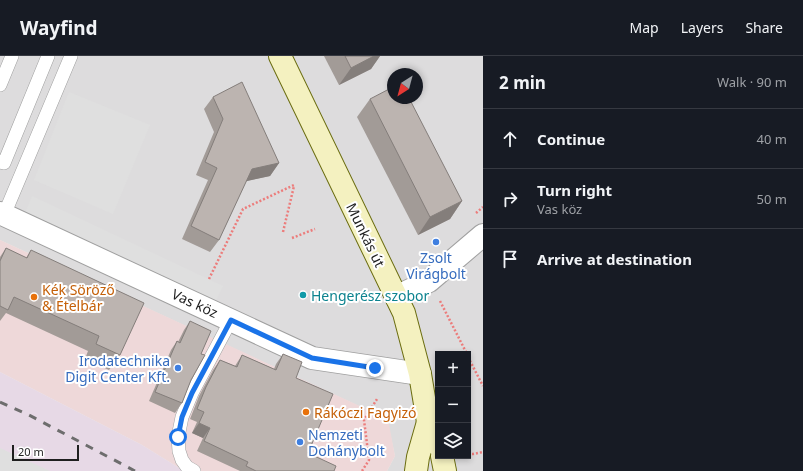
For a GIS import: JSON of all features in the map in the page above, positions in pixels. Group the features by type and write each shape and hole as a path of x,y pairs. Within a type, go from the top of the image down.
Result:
{"main road":[{"name":"Munkás út","path":"280,56 404,313 420,374 428,422"},
{"path":"428,422 435,438"},
{"path":"416,471 418,457 428,422"},
{"path":"443,459 445,471"}],"street":[{"name":"Vas köz","path":"2,214 312,358 420,374"},
{"path":"396,297 429,281 483,235"}],"lane":[{"path":"0,85 12,56"},
{"path":"1,165 48,56"},
{"path":"2,214 71,56"},
{"path":"194,471 187,467 182,460 179,451 178,437 182,417 192,393 231,320"}],"path":[{"path":"209,279 243,209 294,185 283,232"},
{"path":"292,238 315,229"},
{"path":"429,281 464,351"},
{"path":"471,363 483,386"},
{"path":"362,471 369,460 364,420 377,399"},
{"path":"471,454 483,452"}],"shaded area":[{"path":"0,56 483,56 483,471 387,471 395,456 387,419 0,240"},
{"path":"69,92 150,125 113,214 34,180"},
{"path":"32,196 223,286 211,311 21,223"},
{"path":"0,240 388,419 395,456 387,471 184,471 142,445 0,372"},
{"path":"0,372 142,445 184,471 28,471 0,458"},
{"path":"0,448 50,471 0,471"}],"building":[{"path":"345,56 374,56 351,68"},
{"path":"242,82 279,163 252,169 219,240 191,226 217,168 205,162 223,119 213,97"},
{"path":"387,90 387,104 412,104 462,201 430,217 370,99"},
{"path":"6,248 27,258 31,250 144,303 120,355 96,344 99,336 14,297 8,310 0,306 0,261"},
{"name":"Irodatechnika Digit Center Kft.","path":"190,321 211,331 201,354 205,355 191,380 182,403 155,392 177,341 180,343"},
{"path":"283,354 302,362 296,378 333,394 308,453 336,466 334,471 256,471 246,466 248,462 204,441 210,428 199,423 204,412 197,409 206,387 220,360 237,367 242,355 276,370"}],"railway":[{"path":"0,402 29,415 135,471"}],"place":[{"name":"Zsolt Virágbolt","path":"436,242"},
{"name":"Hengerész szobor","path":"303,295"},
{"name":"Kék Söröző & Ételbár","path":"34,297"},
{"name":"Irodatechnika Digit Center Kft.","path":"178,368"},
{"name":"Rákóczi Fagyizó","path":"306,412"},
{"name":"Nemzeti Dohánybolt","path":"300,442"}],"route":[{"path":"178,437 182,417 192,393 231,320 312,358 375,368"}]}
